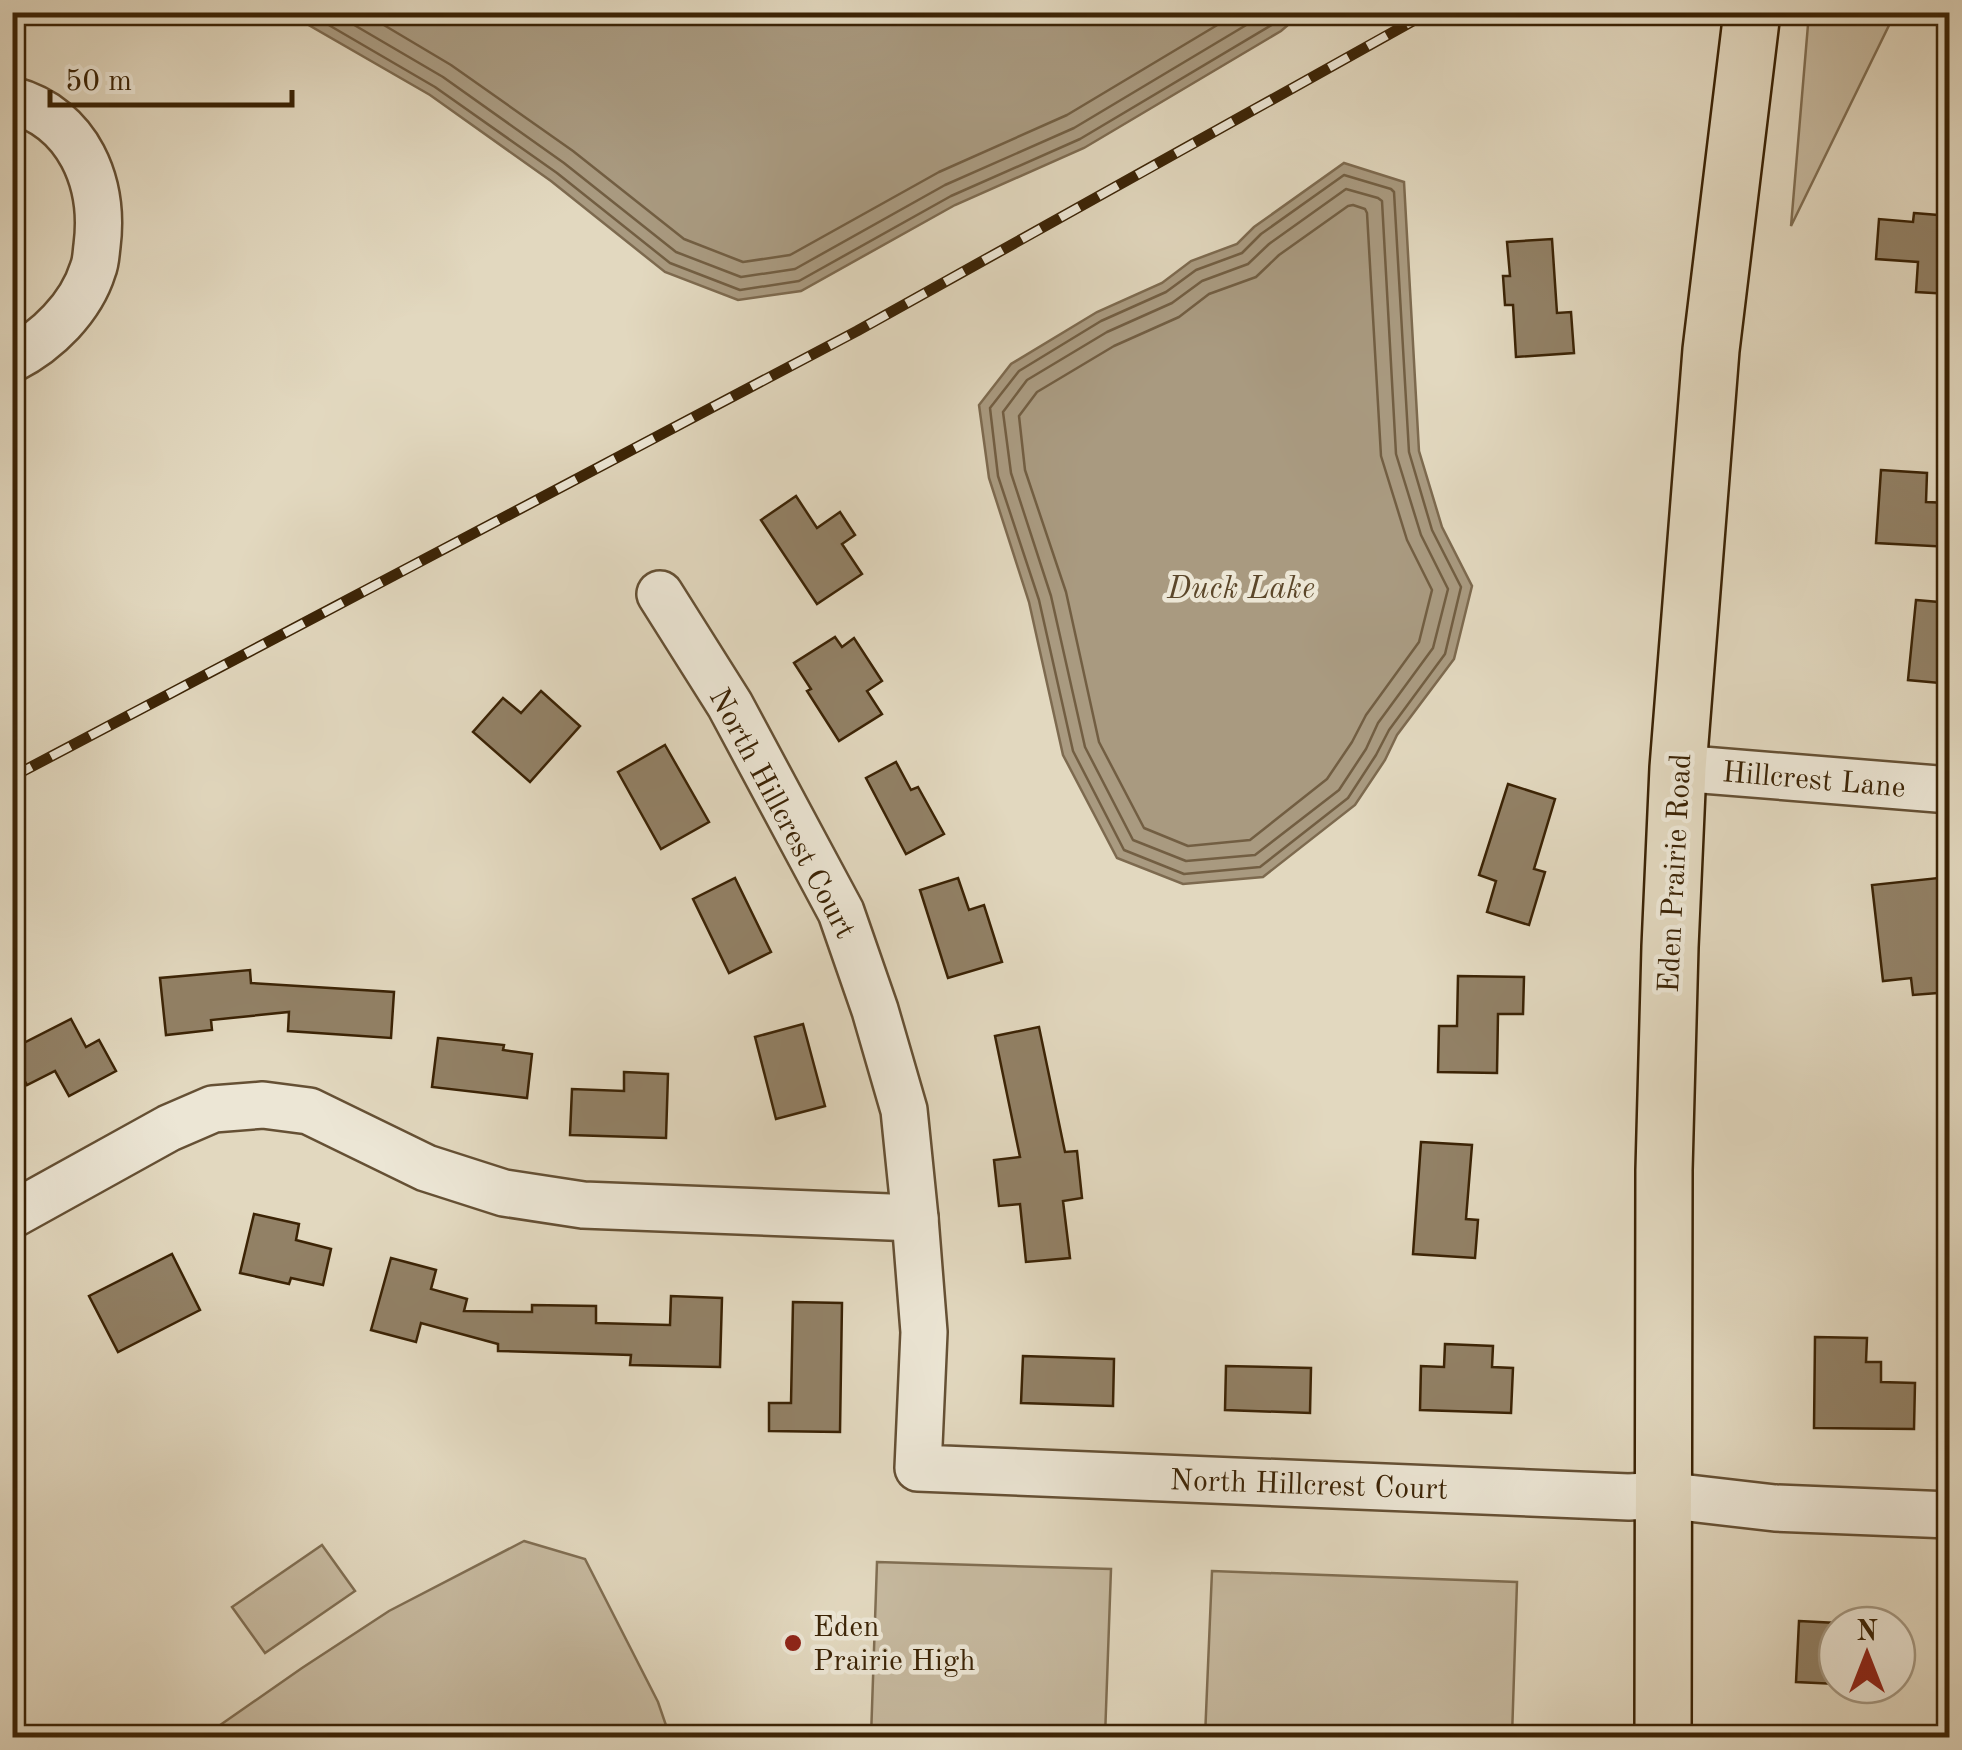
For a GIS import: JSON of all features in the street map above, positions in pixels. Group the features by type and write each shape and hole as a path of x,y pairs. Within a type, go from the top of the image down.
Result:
{"main road":[{"name":"Eden Prairie Road","path":"1663,1738 1664,1170 1678,768 1711,350 1752,12"}],"street":[{"path":"12,100 52,120 79,146 94,181 100,224 94,269 76,304 50,334 12,360"},
{"name":"North Hillcrest Court","path":"660,594 730,705 841,912 875,1010 904,1110 915,1218 924,1332 918,1468 1663,1495 1774,1508 1950,1515"},
{"name":"Hillcrest Lane","path":"1678,768 1950,790"},
{"path":"12,1214 170,1128 213,1109 263,1105 309,1111 426,1168 504,1193 583,1206 915,1218"}],"shaded area":[{"path":"1809,13 1895,13 1791,226"},
{"path":"524,1541 585,1559 658,1702 670,1737 203,1737 389,1611"},
{"path":"322,1545 355,1591 265,1653 232,1607"},
{"path":"877,1562 1111,1569 1105,1737 871,1737"},
{"path":"1212,1571 1517,1582 1512,1737 1205,1737"}],"water":[{"path":"300,13 1302,13 1281,31 1084,148 955,205 801,291 738,300 665,272 551,181 430,95 307,24"},
{"name":"Duck Lake","path":"1344,163 1404,182 1419,451 1442,527 1472,586 1454,659 1397,735 1355,805 1263,877 1183,884 1117,858 1063,755 1029,602 989,478 979,405 1011,364 1097,312 1162,283 1191,261 1237,244 1254,227"}],"building":[{"path":"1914,213 1950,216 1950,294 1916,292 1918,262 1876,259 1879,219 1913,222"},
{"path":"1552,239 1557,313 1571,312 1574,353 1516,357 1513,305 1505,305 1503,276 1510,276 1507,242"},
{"path":"1881,470 1927,473 1926,502 1950,503 1950,547 1876,543"},
{"path":"796,496 817,528 840,512 855,535 842,544 862,574 817,604 761,520"},
{"path":"1916,600 1950,603 1950,684 1908,680"},
{"path":"835,637 842,647 854,638 882,681 867,691 882,714 839,741 794,663"},
{"path":"541,691 580,726 530,782 473,732 503,698 521,713"},
{"path":"665,745 709,822 661,849 618,772"},
{"path":"896,762 911,790 918,787 944,834 906,854 866,778"},
{"path":"1508,784 1555,799 1534,869 1545,872 1529,925 1487,912 1496,881 1479,875"},
{"path":"735,878 771,952 729,973 693,899"},
{"path":"958,878 969,910 984,905 1002,962 948,978 920,890"},
{"path":"1938,878 1950,992 1913,995 1911,978 1883,981 1872,885"},
{"path":"250,970 251,983 394,992 391,1038 288,1031 289,1012 211,1020 212,1030 166,1035 160,978"},
{"path":"1458,976 1524,977 1523,1014 1498,1014 1497,1073 1438,1072 1439,1026 1457,1026"},
{"path":"71,1019 86,1047 99,1040 116,1071 69,1096 55,1071 27,1085 12,1058 12,1049"},
{"path":"803,1024 825,1106 776,1119 755,1037"},
{"path":"1039,1027 1065,1152 1077,1151 1082,1198 1063,1201 1070,1258 1026,1262 1020,1204 999,1206 994,1160 1020,1157 995,1036"},
{"path":"438,1038 504,1045 503,1050 532,1054 527,1098 432,1087"},
{"path":"624,1072 668,1074 666,1138 570,1135 572,1089 624,1091"},
{"path":"1421,1142 1472,1145 1466,1219 1478,1220 1475,1258 1413,1254"},
{"path":"254,1214 299,1224 296,1240 331,1249 323,1285 291,1278 289,1284 240,1273"},
{"path":"172,1254 200,1310 118,1352 89,1296"},
{"path":"391,1258 436,1270 431,1289 467,1299 464,1311 532,1312 532,1305 596,1306 596,1323 670,1325 671,1296 722,1298 720,1367 630,1365 631,1355 498,1351 498,1344 421,1323 416,1342 371,1330"},
{"path":"793,1302 842,1303 840,1432 769,1431 769,1403 791,1403"},
{"path":"1815,1337 1867,1338 1866,1362 1881,1362 1881,1382 1915,1383 1914,1429 1814,1428"},
{"path":"1445,1344 1493,1346 1492,1367 1513,1368 1511,1413 1420,1410 1421,1366 1444,1367"},
{"path":"1023,1356 1114,1359 1113,1406 1021,1403"},
{"path":"1226,1366 1311,1368 1310,1413 1225,1410"},
{"path":"1799,1621 1817,1622 1817,1683 1796,1682"}],"railway":[{"path":"12,777 857,331 1429,12"}],"place":[{"name":"Eden Prairie High","path":"793,1643"}]}
